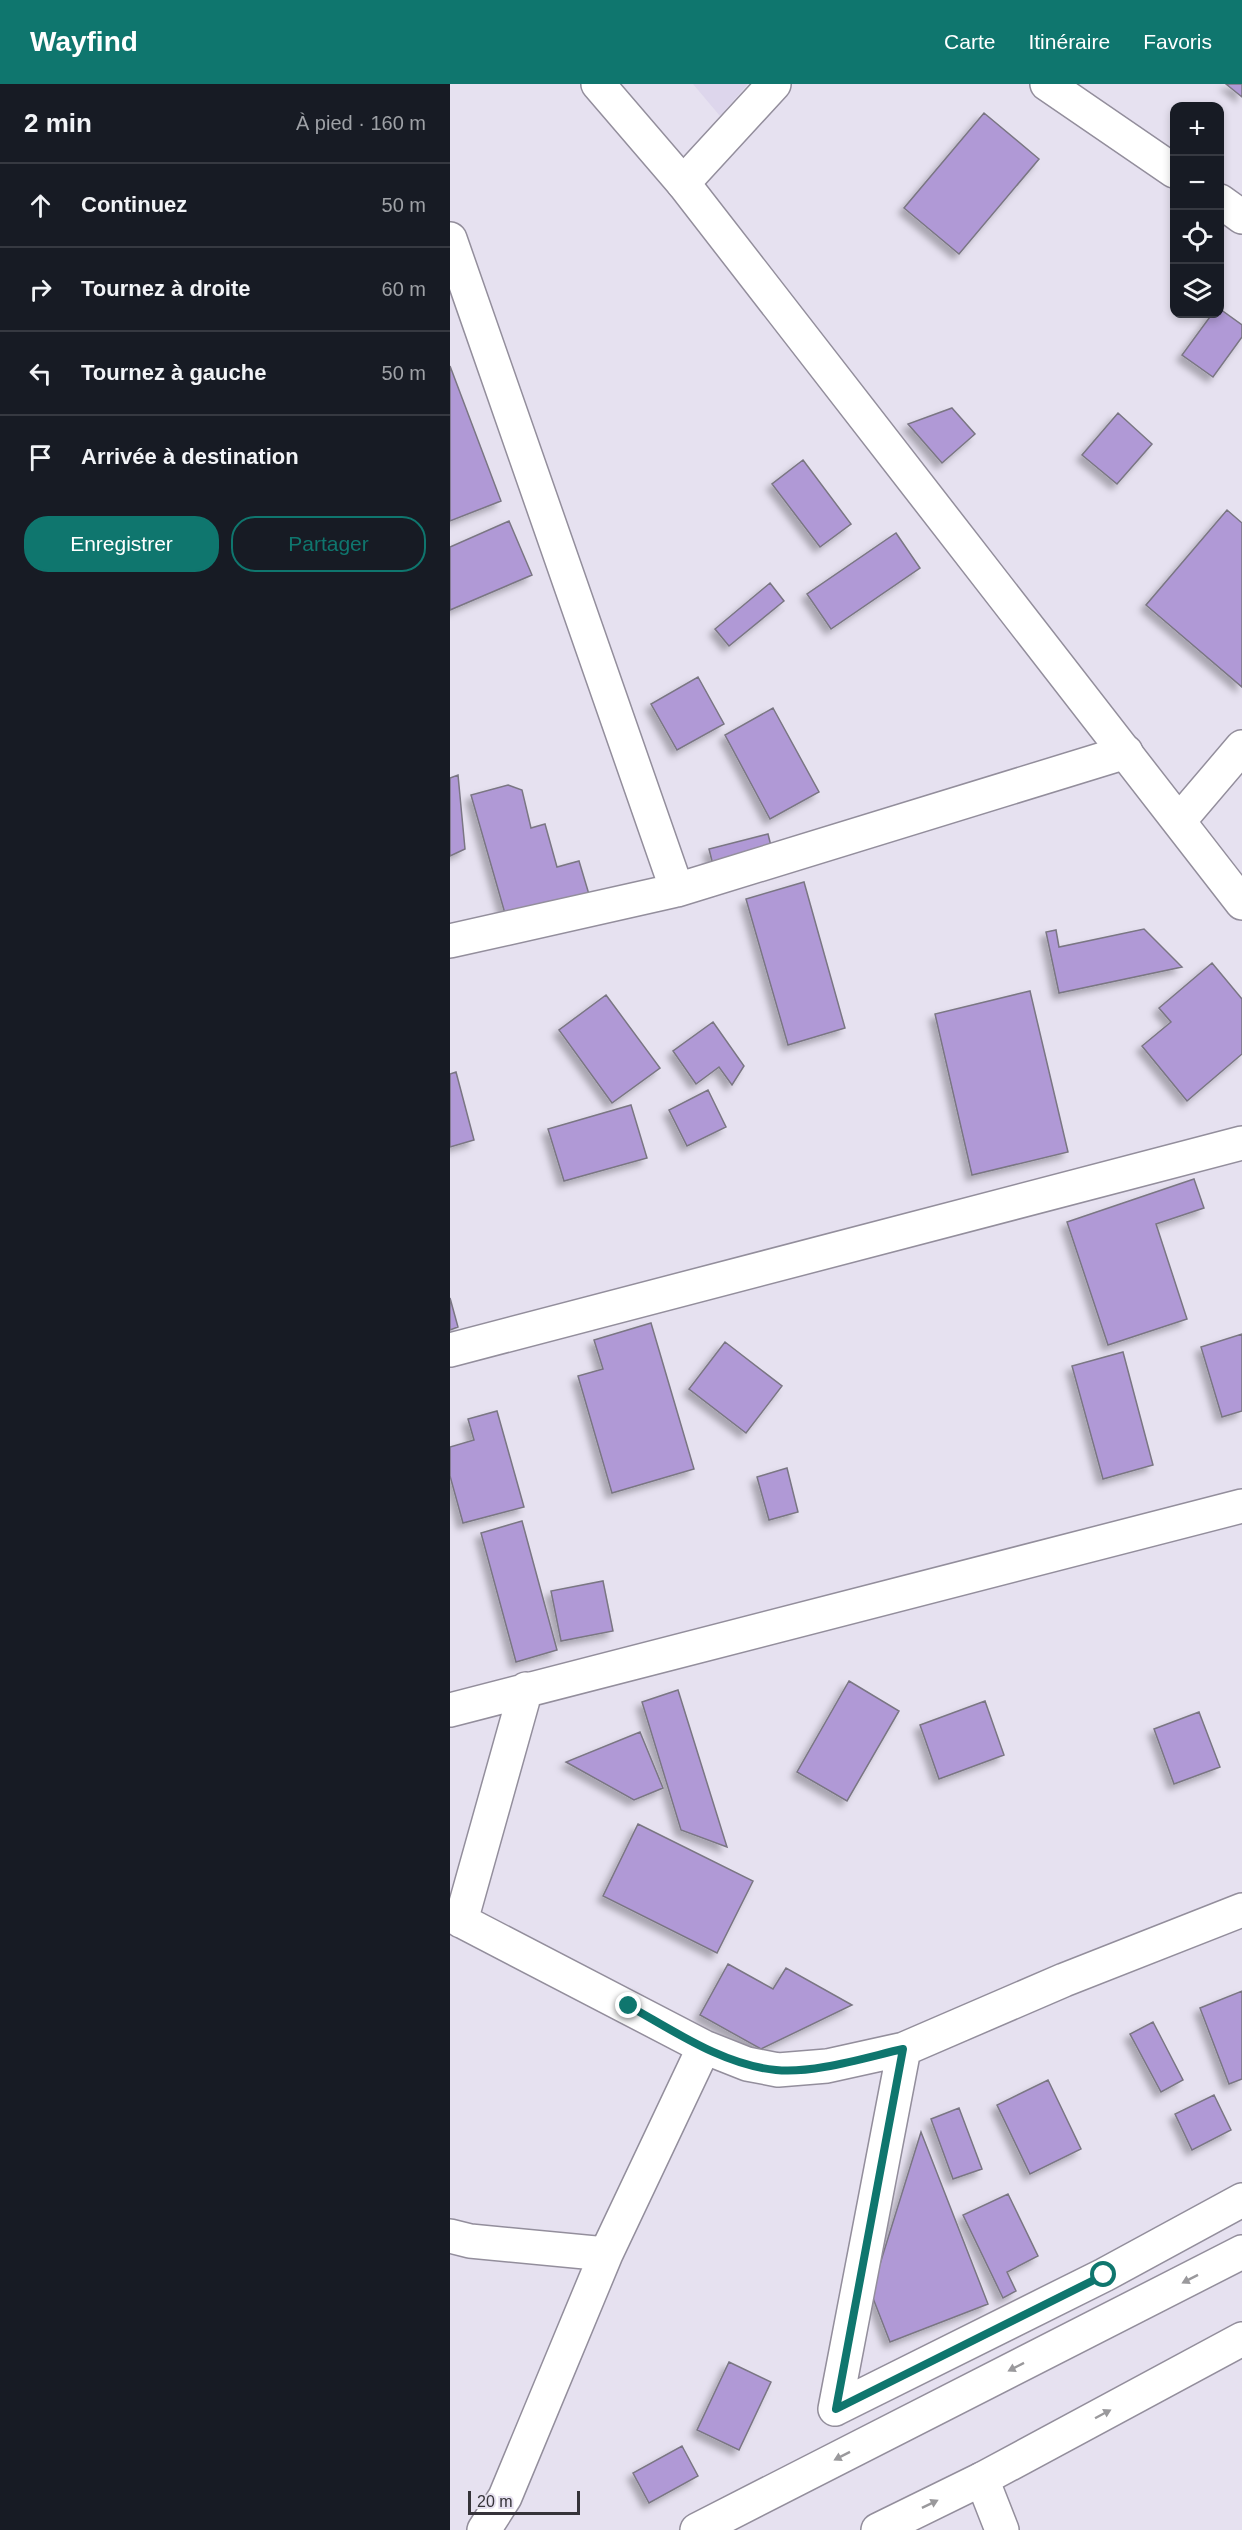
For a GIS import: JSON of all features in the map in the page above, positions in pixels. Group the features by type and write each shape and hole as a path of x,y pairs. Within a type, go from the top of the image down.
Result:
{"street":[{"path":"598,84 683,183 1242,903"},
{"path":"683,183 774,84"},
{"path":"1047,84 1170,168"},
{"path":"1224,204 1242,217"},
{"path":"450,239 677,890"},
{"path":"1179,821 1242,747"},
{"path":"450,941 677,890 1126,752"},
{"path":"450,1350 1242,1143"},
{"path":"450,1710 1242,1506"},
{"path":"526,1689 455,1918 704,2047 747,2064 778,2070 827,2066 903,2049 1064,1980 1242,1910"},
{"path":"484,2530 505,2497 524,2457 606,2254 704,2047"},
{"path":"903,2049 836,2409 1104,2275 1242,2200"},
{"path":"450,2236 470,2241 606,2254"},
{"path":"697,2530 1242,2252"},
{"path":"878,2530 982,2480 1242,2339"},
{"path":"982,2480 1002,2530"}],"shaded area":[{"path":"693,84 748,84 720,116"}],"building":[{"path":"1226,84 1242,84 1242,97"},
{"path":"984,113 1039,159 959,254 904,208"},
{"path":"1224,312 1242,325 1242,337 1213,377 1182,355 1209,318 1224,318"},
{"path":"450,366 501,501 450,521"},
{"path":"952,408 975,434 942,463 908,424"},
{"path":"1118,413 1152,444 1117,484 1082,455"},
{"path":"803,460 851,524 820,547 772,484"},
{"path":"1227,510 1242,523 1242,687 1146,605"},
{"path":"509,521 532,575 450,610 450,547"},
{"path":"896,533 920,568 831,629 807,594"},
{"path":"770,583 784,601 729,646 715,629"},
{"path":"698,677 724,724 677,750 651,704"},
{"path":"773,708 819,792 770,819 725,735"},
{"path":"458,775 465,849 450,856 450,778"},
{"path":"508,785 522,790 531,828 545,824 557,867 579,861 591,901 508,924 471,795"},
{"path":"768,834 773,854 714,869 709,849"},
{"path":"804,882 845,1028 788,1045 746,899"},
{"path":"1144,929 1182,967 1059,993 1046,932 1056,930 1059,947"},
{"path":"1212,963 1242,999 1242,1054 1187,1101 1142,1046 1171,1022 1159,1008"},
{"path":"1030,991 1068,1152 972,1175 935,1014"},
{"path":"606,995 660,1068 612,1103 559,1030"},
{"path":"713,1022 744,1066 732,1085 719,1067 696,1084 673,1051"},
{"path":"456,1072 474,1140 450,1147 450,1074"},
{"path":"708,1090 726,1127 687,1146 669,1110"},
{"path":"631,1105 647,1158 564,1181 548,1129"},
{"path":"1194,1179 1204,1208 1156,1224 1187,1319 1108,1345 1067,1222"},
{"path":"450,1298 458,1327 450,1330"},
{"path":"651,1323 694,1469 612,1493 578,1376 603,1369 594,1340"},
{"path":"1242,1334 1242,1411 1222,1417 1201,1347"},
{"path":"725,1342 782,1386 746,1433 689,1389"},
{"path":"1123,1352 1153,1465 1103,1479 1072,1366"},
{"path":"497,1411 524,1507 463,1523 450,1476 450,1447 474,1440 468,1419"},
{"path":"787,1468 798,1512 769,1520 757,1477"},
{"path":"522,1521 557,1650 516,1662 481,1533"},
{"path":"603,1581 613,1631 561,1641 551,1591"},
{"path":"849,1681 899,1711 847,1801 797,1772"},
{"path":"678,1690 727,1847 681,1830 642,1702"},
{"path":"985,1701 1004,1755 939,1779 920,1725"},
{"path":"1199,1712 1220,1767 1174,1784 1154,1729"},
{"path":"640,1732 663,1788 634,1800 566,1762"},
{"path":"638,1824 753,1881 717,1953 603,1896"},
{"path":"728,1964 773,1989 786,1968 852,2005 761,2049 700,2015"},
{"path":"1242,1991 1242,2079 1229,2084 1200,2008"},
{"path":"1153,2022 1183,2080 1161,2092 1130,2034"},
{"path":"1048,2080 1081,2149 1030,2174 997,2105"},
{"path":"1214,2095 1231,2130 1192,2150 1175,2114"},
{"path":"959,2108 982,2169 953,2179 931,2119"},
{"path":"921,2132 988,2304 890,2342 871,2293"},
{"path":"1008,2194 1038,2256 1007,2272 1016,2291 1003,2298 963,2215"},
{"path":"729,2362 771,2382 739,2450 697,2430"},
{"path":"682,2446 698,2476 649,2503 633,2473"}],"route":[{"path":"629,2006 704,2047 747,2064 778,2070 827,2066 903,2049 836,2409 1104,2275"}]}
